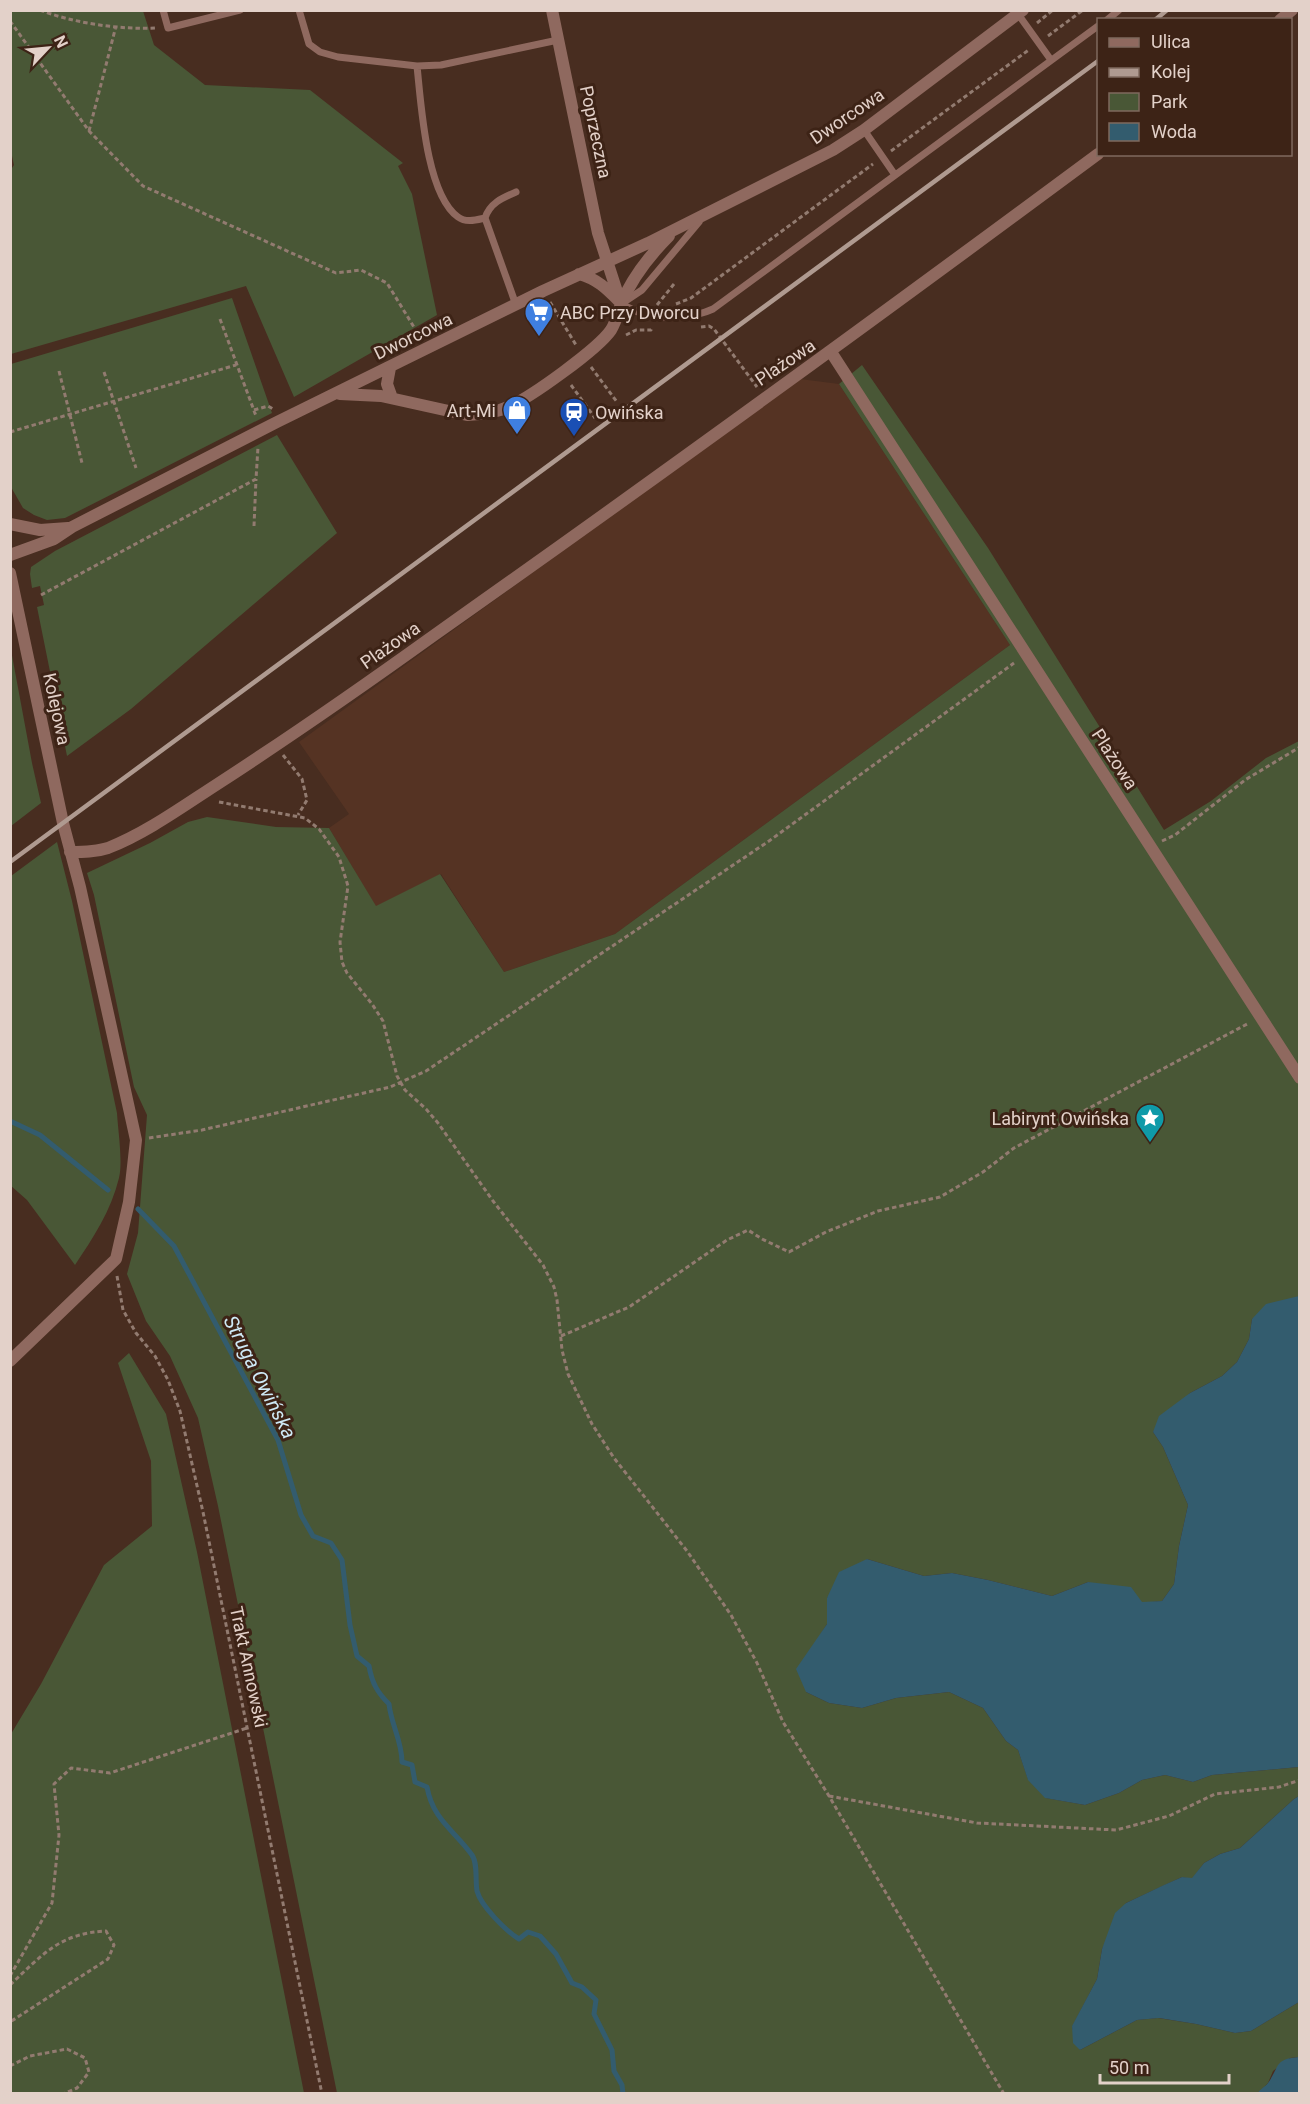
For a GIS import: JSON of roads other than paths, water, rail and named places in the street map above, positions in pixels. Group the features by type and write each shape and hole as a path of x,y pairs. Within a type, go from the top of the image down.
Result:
{"street":[{"name":"Poprzeczna","path":"552,10 598,233 607,261"},
{"name":"Dworcowa","path":"10,555 54,539 72,527 257,432 825,154 864,130 1021,12"},
{"path":"831,352 1097,155"},
{"name":"Dworcowa","path":"333,395 364,394 392,398 467,415 495,411 522,400 607,336 621,304 645,263 677,228"},
{"path":"607,261 621,304"},
{"path":"579,274 602,283 621,304"},
{"name":"Plażowa","path":"70,852 88,852 113,846 153,824 276,746 504,586 764,397 831,352 1299,1078"},
{"path":"390,368 387,384 392,398"},
{"name":"Dworcowa","path":"10,524 40,530 72,527"},
{"name":"Kolejowa","path":"10,573 70,852 80,887 136,1140 129,1202 116,1259 10,1360"}],"lane":[{"path":"163,10 168,28 240,10"},
{"path":"299,10 309,44 320,52 338,57 417,66 441,65 558,40"},
{"path":"1021,12 1027,27 1051,60"},
{"path":"621,304 642,314 654,315 690,315 713,309 1097,27"},
{"path":"417,66 428,154 443,197 457,216 471,221 485,218 493,204 516,192"},
{"path":"864,130 895,175"},
{"path":"621,304 642,290 685,237 708,213"},
{"path":"485,218 516,305"}],"water":[{"path":"1299,1296 1299,1767 1212,1775 1193,1782 1165,1775 1142,1780 1119,1793 1085,1805 1045,1798 1028,1780 1018,1750 1006,1741 983,1708 949,1692 896,1698 862,1708 829,1703 806,1692 796,1669 827,1624 827,1598 839,1572 867,1559 924,1576 952,1573 1052,1596 1088,1582 1131,1587 1142,1602 1162,1601 1174,1584 1188,1505 1163,1447 1153,1432 1159,1416 1190,1393 1222,1376 1237,1362 1249,1339 1252,1319 1266,1304"},
{"path":"1299,1796 1299,2002 1251,2031 1235,2033 1159,2018 1137,2020 1080,2050 1073,2043 1072,2026 1097,1979 1102,1949 1115,1913 1126,1903 1164,1885 1182,1877 1192,1878 1204,1863 1220,1854 1240,1848"},
{"path":"1299,2057 1299,2093 1258,2093 1268,2083 1281,2062"}],"waterway":[{"path":"10,1121 40,1135 108,1190"},
{"name":"Struga Owińska","path":"138,1209 174,1246 278,1440 301,1515 313,1536 331,1543 342,1560 350,1625 357,1656 369,1666 376,1687 389,1704 402,1762 412,1765 415,1782 427,1787 439,1816 472,1855 476,1867 477,1891 489,1911 519,1939 528,1932 540,1936 556,1954 572,1983 582,1987 596,2000 594,2014 612,2050 614,2071 622,2085 623,2094"}],"railway":[{"path":"1157,18 1167,10"},
{"path":"10,862 1097,62"}],"place":[{"name":"ABC Przy Dworcu","path":"539,338"},
{"name":"Art-Mi","path":"517,436"},
{"name":"Owińska","path":"574,438"},
{"name":"Labirynt Owińska","path":"1150,1144"}]}
